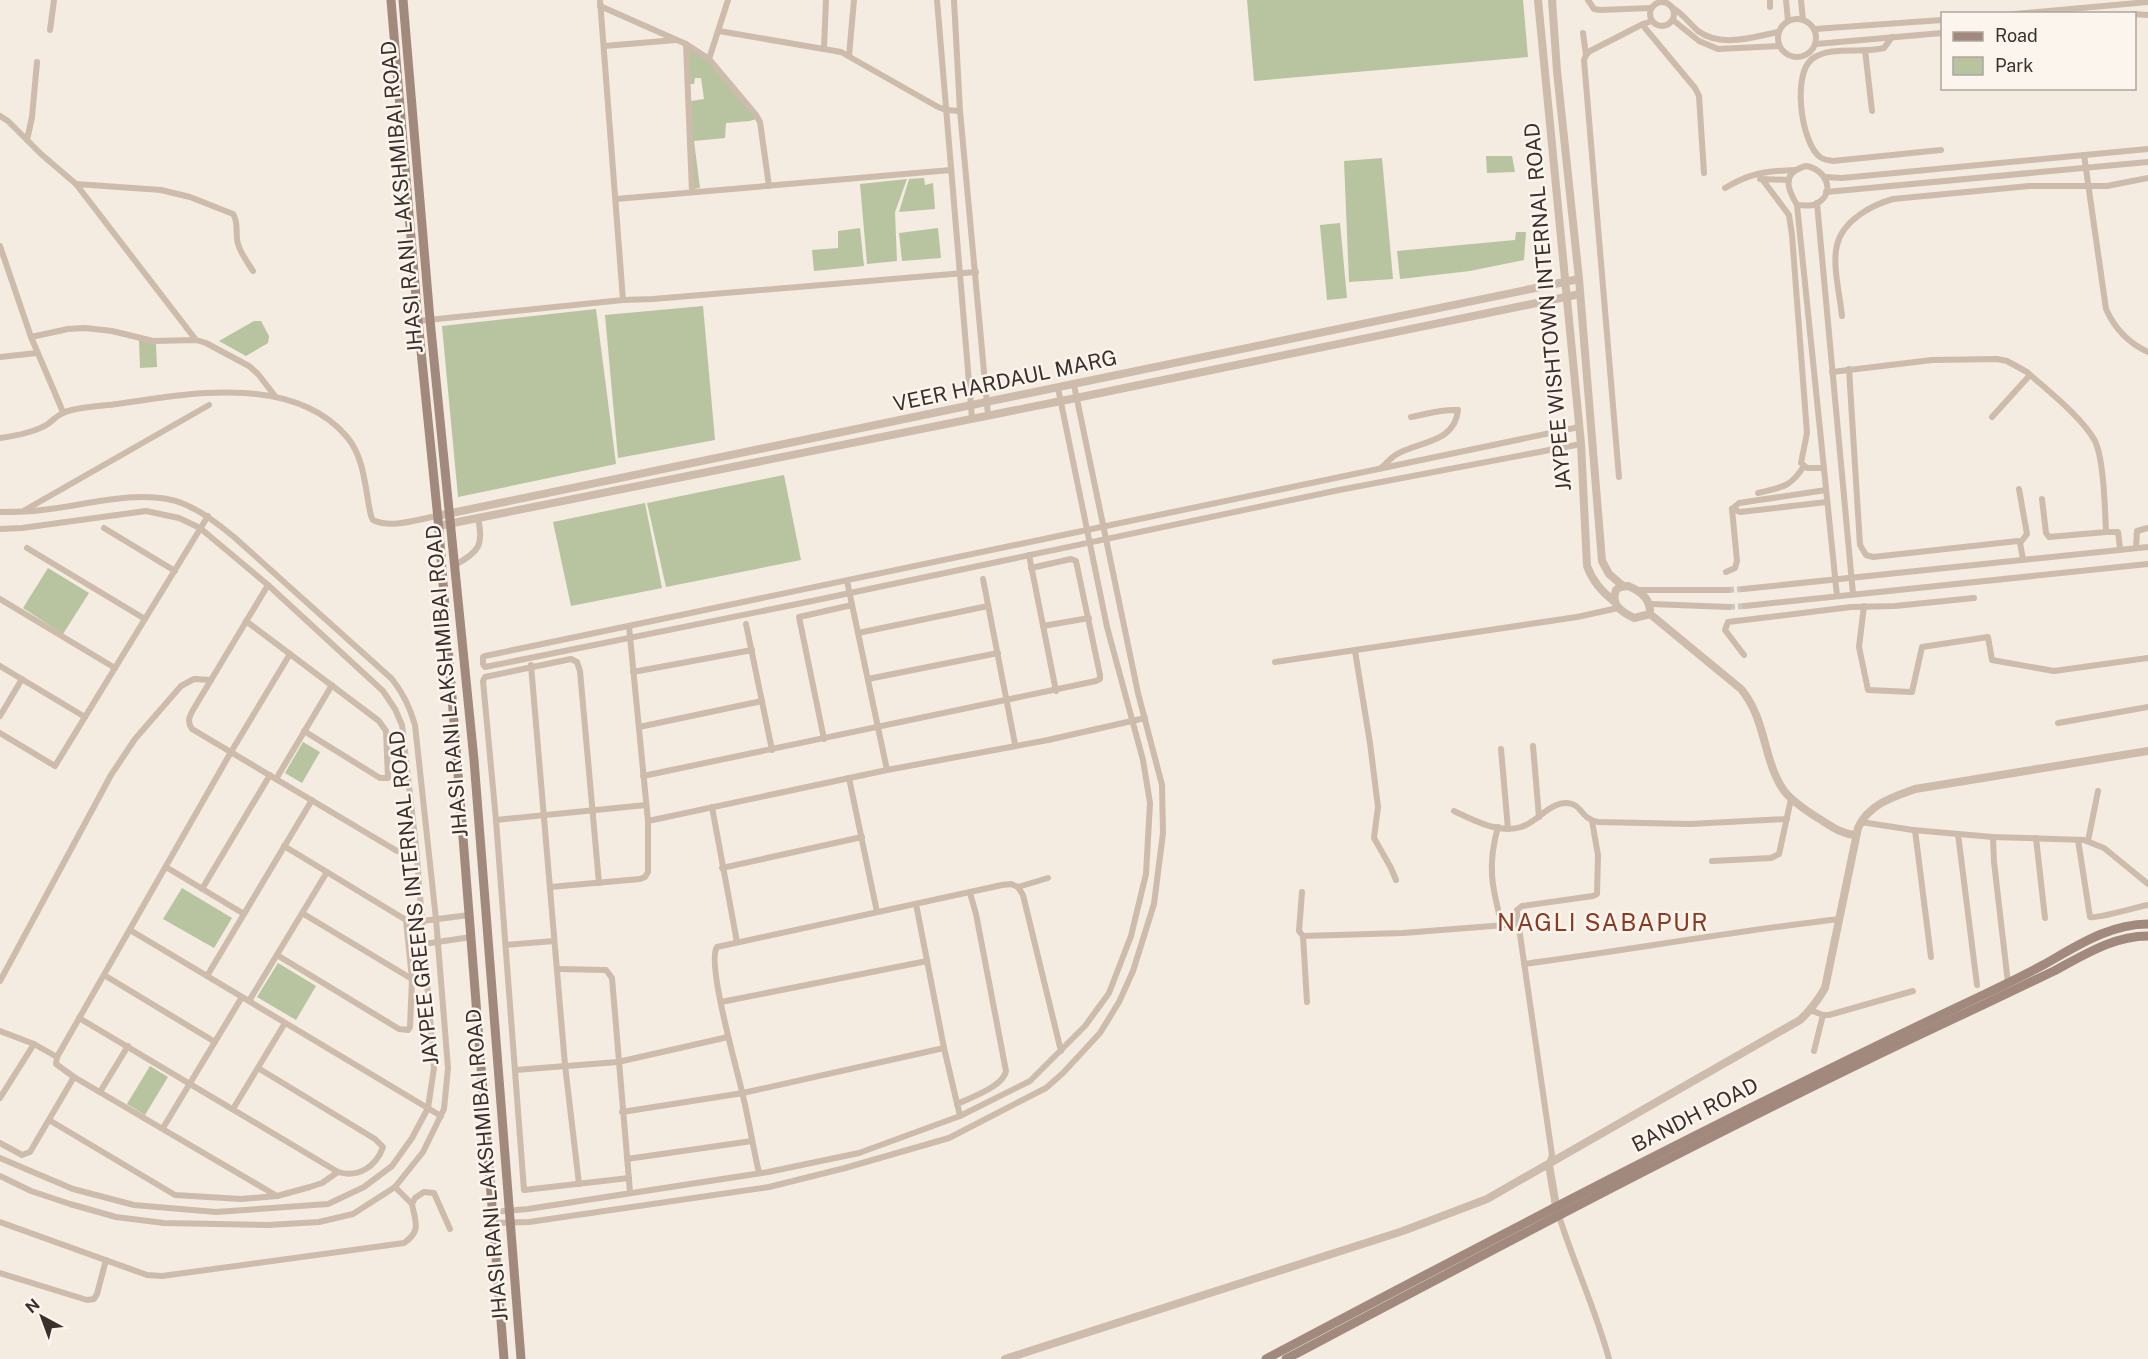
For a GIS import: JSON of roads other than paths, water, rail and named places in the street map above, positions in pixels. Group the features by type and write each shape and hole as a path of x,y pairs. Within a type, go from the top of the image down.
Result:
{"main road":[{"name":"JHASI RANI LAKSHMIBAI ROAD","path":"391,0 417,321 438,526 504,1359"},
{"name":"JHASI RANI LAKSHMIBAI ROAD","path":"403,0 430,320 474,760 521,1359"},
{"name":"BANDH ROAD","path":"1266,1359 1557,1211 1823,1071 2008,983 2094,937 2119,927 2148,924"},
{"name":"BANDH ROAD","path":"1286,1359 1557,1211 1927,1031 2027,985 2112,941 2134,936 2148,936"}],"street":[{"path":"50,30 54,0"},
{"path":"709,59 728,0"},
{"path":"824,48 826,0"},
{"path":"849,56 854,0"},
{"path":"937,0 972,418"},
{"path":"954,0 960,111 988,415"},
{"name":"JAYPEE WISHTOWN INTERNAL ROAD","path":"1538,0 1581,444 1587,566 1590,574 1616,605"},
{"name":"JAYPEE WISHTOWN INTERNAL ROAD","path":"1552,0 1579,279 1602,561 1609,574 1623,586"},
{"path":"1588,0 1594,9 1600,10 1650,8 1660,1 1671,4 1697,30 1716,40 1733,40 1778,32 1788,21 1795,19 1803,20 1815,29 1941,20"},
{"path":"1786,0 1788,21"},
{"path":"1801,0 1803,20"},
{"path":"2036,12 2148,2"},
{"path":"600,3 623,300"},
{"path":"600,3 686,44 709,59 760,122 769,186"},
{"path":"1671,4 1673,20 1699,41 1718,49 1779,46"},
{"path":"1650,8 1652,21"},
{"path":"1586,55 1644,24 1652,21 1663,26 1673,20"},
{"path":"1644,24 1699,96 1704,173"},
{"path":"1778,32 1779,46 1784,54 1798,58 1812,51 1816,44 1815,29"},
{"path":"719,31 824,48 849,56 946,111 960,111"},
{"path":"1583,33 1619,477"},
{"path":"1816,44 1941,33"},
{"path":"1892,37 1884,48 1823,54 1809,61 1803,68 1800,77 1803,126 1812,148 1821,159 1833,161 1941,150"},
{"path":"604,46 677,40"},
{"path":"686,44 692,192"},
{"path":"1865,50 1872,111"},
{"path":"27,140 32,117 37,62"},
{"path":"0,116 76,184 194,340"},
{"path":"1825,177 1842,178 2148,149"},
{"path":"2084,155 2106,309 2113,324 2128,341 2148,352"},
{"path":"1826,192 2148,162"},
{"path":"1725,188 1742,178 1764,171 1814,167 1825,177 1826,192 1817,203 1809,206 1797,205"},
{"path":"2072,169 2073,184"},
{"path":"616,199 951,170"},
{"path":"1795,170 1789,180 1790,195 1797,205 1836,596"},
{"path":"1756,174 1786,210 1790,222 1805,391 1807,433 1801,463 1804,466"},
{"path":"1842,315 1836,257 1840,237 1848,226 1879,203 1893,199 2017,187 2073,184 2107,186 2148,178"},
{"path":"1762,179 1789,180"},
{"path":"76,184 161,190 196,199 233,214 236,218 239,247 253,271"},
{"path":"1817,203 1853,594"},
{"path":"0,246 37,353 63,412"},
{"path":"1822,259 1836,257"},
{"path":"417,321 623,300 976,272"},
{"name":"VEER HARDAUL MARG","path":"437,516 1579,279"},
{"name":"VEER HARDAUL MARG","path":"438,526 1580,294"},
{"path":"31,337 68,329 85,328 112,331 153,341 194,340 206,343 249,366 275,397"},
{"path":"0,357 37,353"},
{"path":"1832,372 1932,360 1997,359 2016,365 2030,375 2088,430 2095,442 2101,468 2106,532"},
{"path":"1849,369 1860,545 1866,555 1873,557 2018,541 2020,543"},
{"path":"1992,417 2030,375"},
{"path":"494,1223 529,1222 769,1187 949,1138 1046,1088 1100,1033 1119,1002 1154,904 1163,833 1162,785 1145,718 1074,385"},
{"path":"493,1212 759,1173 859,1153 960,1116 1030,1081 1085,1026 1109,993 1131,936 1146,874 1150,803 1143,760 1107,627 1058,388"},
{"path":"0,438 47,425 63,412 193,394 242,393 275,397 316,412 332,422 348,438 362,467 370,516 373,520 383,524 437,516"},
{"path":"22,511 209,405"},
{"path":"1411,417 1433,413 1439,409 1466,410"},
{"path":"1380,469 1399,453 1445,435 1453,425 1458,410"},
{"path":"1579,428 485,656 483,664 485,667 530,658 1339,490 1581,444"},
{"path":"1804,466 1824,468"},
{"path":"1758,493 1796,480 1804,466"},
{"path":"2019,489 2027,534 2020,543 2023,559"},
{"path":"1732,509 1739,503 1826,490"},
{"name":"JAYPEE GREENS INTERNAL ROAD","path":"0,513 41,511 123,498 158,499 182,503 208,516 243,545 392,679 408,704 415,725 436,919 448,1068 444,1109 441,1116 423,1152 395,1187 353,1214 320,1222 268,1225 164,1223 116,1217 31,1191 0,1176"},
{"path":"2042,499 2046,533 2049,537 2118,532 2120,548"},
{"path":"1732,509 1740,512 1827,502"},
{"path":"1725,572 1735,568 1737,561 1732,509"},
{"name":"JAYPEE GREENS INTERNAL ROAD","path":"0,529 146,511 179,518 201,528 268,585 383,691 402,725 416,847 434,1068 428,1108 412,1138 392,1166 364,1188 328,1204 216,1212 134,1205 73,1189 0,1158"},
{"path":"0,733 55,766 208,516"},
{"path":"455,565 472,556 477,549 481,533 478,518"},
{"path":"104,528 175,571"},
{"path":"2136,547 2137,531 2148,528"},
{"path":"1743,589 2120,548 2148,547"},
{"path":"27,548 145,619"},
{"path":"1029,555 1056,691"},
{"path":"644,776 1056,691 1100,679 1076,561 1071,559 1031,568"},
{"path":"1745,606 2148,564"},
{"path":"983,579 1015,744"},
{"path":"847,581 887,770"},
{"path":"268,585 189,717 189,724 192,729 397,851 416,847"},
{"path":"1616,605 1616,590 1623,586 1638,590 1728,590"},
{"path":"1638,590 1650,609 1741,689 1751,701 1757,713 1777,778 1791,799 1844,834 1856,835"},
{"path":"1744,655 1725,630 1728,622 1864,606 1895,606 1974,598"},
{"path":"0,599 115,668"},
{"path":"824,739 799,617 852,605"},
{"path":"1616,605 1634,618 1650,609 1729,607"},
{"path":"1275,662 1577,617 1616,605"},
{"path":"858,633 988,606"},
{"path":"1864,606 1860,647 1868,690 1912,692 1922,647 1988,636 1992,660 2054,671 2148,658"},
{"path":"1043,626 1089,618"},
{"path":"246,621 384,726 388,778 380,778 304,731"},
{"path":"746,624 772,750"},
{"path":"550,887 640,879 645,877 649,865 648,821 629,626"},
{"path":"633,672 752,650"},
{"path":"1354,651 1370,743 1378,807 1374,837 1396,880"},
{"path":"868,679 998,653"},
{"path":"277,1196 74,1077 56,1064 57,1057 79,1017 290,654"},
{"path":"530,658 565,1065 579,1184"},
{"path":"600,883 579,665 571,659 486,676 483,681 524,1190 629,1178"},
{"path":"0,666 85,717"},
{"path":"0,716 22,679"},
{"path":"0,981 71,847 129,747 181,686 194,679 211,680"},
{"path":"202,888 332,685"},
{"path":"639,727 762,700"},
{"path":"2058,723 2148,707"},
{"path":"648,821 1145,718"},
{"path":"1533,746 1539,817"},
{"path":"1501,749 1508,829"},
{"path":"1005,1359 1403,1231 1487,1199 1795,1023 1810,1010 1825,988 1856,835 1861,822 1879,804 1893,796 1915,789 2148,751"},
{"path":"849,778 877,912"},
{"path":"2088,842 2098,791"},
{"path":"1712,861 1776,856 1782,849 1791,799"},
{"path":"207,976 312,800"},
{"path":"1454,810 1485,825 1508,829 1524,827 1553,807 1568,804 1575,806 1585,818 1592,821 1690,824 1787,819"},
{"path":"496,820 646,805"},
{"path":"712,807 737,942"},
{"path":"1592,821 1598,855 1597,894 1522,906 1517,910 1552,1155 1549,1165 1557,1211 1609,1359"},
{"path":"1861,822 1878,826 1958,834 2088,842 2104,848 2148,884"},
{"path":"1498,827 1492,852 1491,878 1502,925"},
{"path":"1915,830 1931,957"},
{"path":"1958,834 1977,985"},
{"path":"722,868 862,837"},
{"path":"1993,837 2008,983"},
{"path":"2036,838 2045,918"},
{"path":"2078,840 2090,917 2148,905"},
{"path":"277,955 403,1031 410,1027 412,979 406,920 284,846"},
{"path":"166,867 244,914"},
{"path":"249,1001 327,872"},
{"path":"1018,887 1048,878"},
{"path":"759,1173 721,1002 714,951 721,945 1011,884 1018,887 1023,895 1061,1051"},
{"path":"1302,892 1299,931 1303,936 1307,1002"},
{"path":"957,1104 999,1083 1006,1071 970,893"},
{"path":"916,904 944,1048 960,1116"},
{"path":"302,913 412,979"},
{"path":"422,921 469,915"},
{"path":"1524,964 1765,927 1840,919"},
{"path":"1303,936 1403,933 1518,924"},
{"path":"130,930 441,1116"},
{"path":"424,944 471,937"},
{"path":"506,945 554,941"},
{"path":"721,1002 927,961"},
{"path":"558,969 601,969 609,972 612,978 630,1192"},
{"path":"104,975 215,1042"},
{"path":"1810,1010 1823,1015 1837,1014 1913,991"},
{"path":"163,1128 242,997"},
{"path":"1814,1050 1823,1015"},
{"path":"79,1017 338,1172 354,1175 370,1166 381,1154 383,1147 381,1143 258,1068"},
{"path":"233,1109 285,1023"},
{"path":"0,1031 34,1044 57,1057"},
{"path":"515,1070 618,1062 728,1038"},
{"path":"0,1098 34,1044"},
{"path":"100,1092 128,1046"},
{"path":"622,1112 743,1094 944,1048"},
{"path":"0,1143 26,1155 33,1148 74,1077"},
{"path":"1016,1088 1023,1101"},
{"path":"50,1120 175,1195 241,1198 277,1196 316,1185 338,1172"},
{"path":"627,1159 752,1141"},
{"path":"0,1222 147,1275 162,1276 404,1243 413,1237 417,1227 412,1204 395,1187"},
{"path":"412,1204 424,1192 434,1193 450,1229"},
{"path":"0,1273 87,1300 94,1299 97,1294 106,1260"}],"tunnel":[{"path":"1728,590 1743,589"},
{"path":"1729,607 1745,606"}],"district":[{"name":"NAGLI SABAPUR","path":"1603,923"}]}
